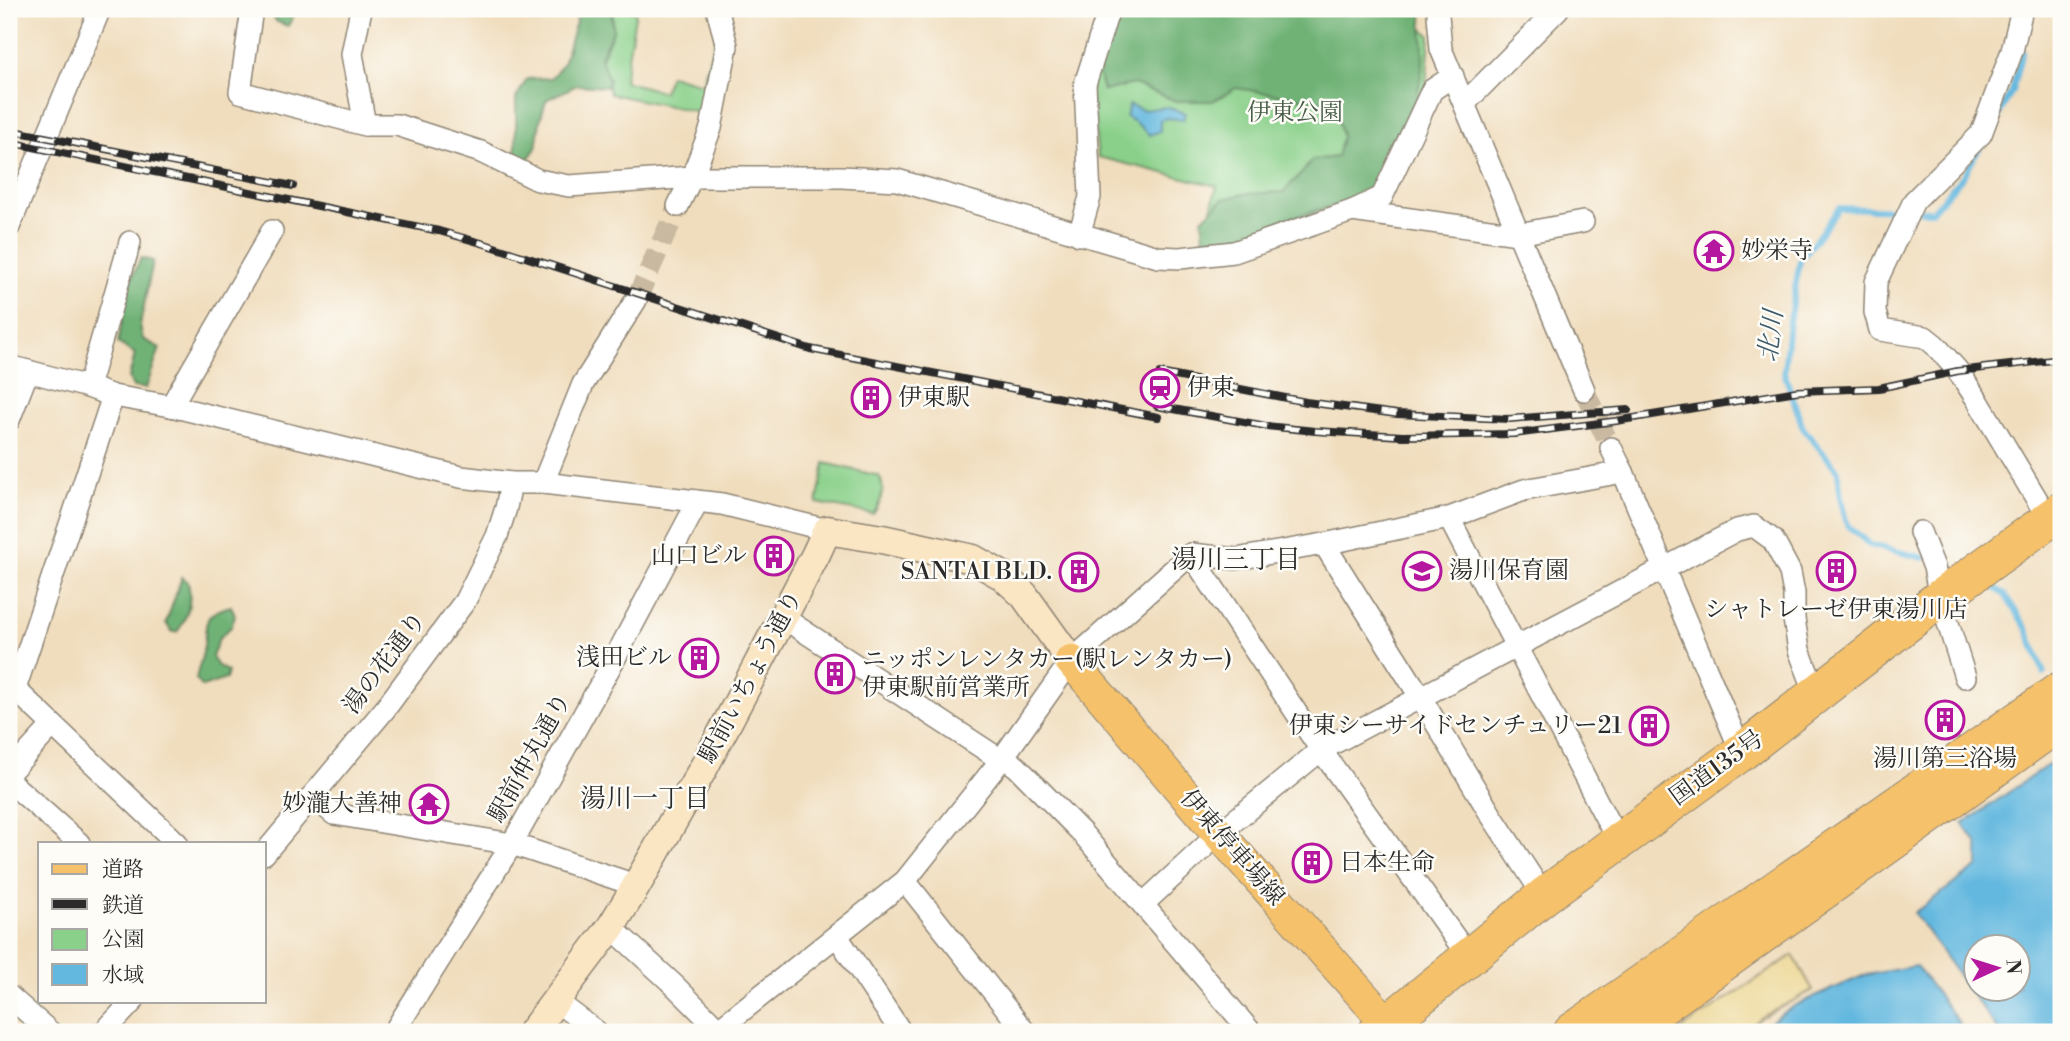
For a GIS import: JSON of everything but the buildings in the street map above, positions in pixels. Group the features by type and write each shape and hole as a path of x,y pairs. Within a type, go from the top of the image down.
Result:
{"highway":[{"name":"国道135号","path":"1387,1030 1468,956 1544,896 1743,751 1819,690 1944,566 2055,514"},
{"path":"1572,1032 2061,690"},
{"path":"1626,1032 2061,720"}],"main road":[{"name":"伊東停車場線","path":"1071,661 1387,1030"}],"street":[{"path":"9,227 100,9"},
{"path":"253,9 240,92 365,125 397,125 481,152 538,180 569,186 692,177 841,177 897,180 1158,257 1180,258 1234,252 1352,211 1382,197 1432,90 1453,76"},
{"path":"361,9 352,54 365,125"},
{"path":"678,206 711,128 727,46 717,9"},
{"path":"1079,235 1090,197 1085,84 1109,9"},
{"path":"1465,103 1558,9"},
{"path":"2022,9 2012,51 1981,134 1914,201 1876,282 1875,312 1880,330 1925,337 1935,345 1958,371 2055,514"},
{"path":"1438,15 1441,49 1584,390"},
{"path":"1352,211 1518,234 1583,222"},
{"path":"171,405 272,231"},
{"path":"88,387 130,242"},
{"path":"543,483 583,384 636,300"},
{"path":"9,420 18,368 113,396 171,405 461,477 511,483 543,483 722,504 827,530 973,559 1003,576 1024,595 1071,661"},
{"path":"113,396 12,688 176,842"},
{"path":"1611,448 1743,751"},
{"path":"611,927 720,1031 763,992 905,881 1002,758 1071,661 1191,554 1236,559 1324,544 1449,518 1524,490 1623,472"},
{"name":"湯の花通り","path":"266,852 385,709 465,601 497,536 511,483"},
{"name":"駅前仲丸通り","path":"402,1029 512,844 625,640 696,501"},
{"path":"1449,518 1618,841"},
{"path":"1143,904 1212,840 1321,750 1737,530 1754,526 1773,540 1790,572 1799,650 1811,681 1819,690"},
{"name":"駅前いちょう通り","path":"532,1032 611,927 635,888 705,767 827,530"},
{"path":"1324,544 1544,896"},
{"path":"1191,554 1321,750 1468,956"},
{"path":"1944,566 1965,677"},
{"path":"782,617 1017,767 1082,833 1251,1032"},
{"path":"9,773 52,726"},
{"path":"9,781 78,842"},
{"path":"312,796 334,814 512,844 623,881 635,888"},
{"path":"905,881 1025,1032"},
{"path":"837,936 901,1032"},
{"path":"9,996 50,1032"},
{"path":"556,1001 597,1032"},
{"path":"104,1032 132,1002"}],"green space":[{"path":"268,9 297,9 288,26 277,22"},
{"path":"580,9 611,9 613,31 600,57 609,80 607,87 577,85 546,100 536,148 526,162 516,160 516,98 527,79 551,78 563,64"},
{"path":"613,9 636,11 624,81 663,92 670,75 702,84 716,37 719,57 704,113 610,94 601,59 613,31"},
{"name":"伊東公園","path":"1114,9 1422,9 1423,64 1417,98 1371,189 1349,202 1292,217 1245,239 1204,238 1202,219 1223,199 1243,194 1283,192 1312,160 1337,157 1342,137 1335,104 1236,88 1213,101 1176,101 1134,84 1103,91 1097,68"},
{"name":"伊東公園","path":"1116,9 1408,17 1430,35 1426,88 1377,190 1227,246 1200,250 1217,186 1098,157 1090,83"},
{"path":"141,258 153,261 140,325 143,339 160,348 146,388 133,387 129,378 135,354 118,343 130,281"},
{"path":"825,463 879,476 882,495 873,514 817,503"},
{"path":"182,577 188,582 188,608 177,632 172,632 166,623"},
{"path":"231,606 235,615 231,627 219,638 212,657 217,665 228,672 226,679 202,687 196,679 207,622 214,613"}],"sand":[{"path":"1793,955 1813,990 1762,1017 1744,1032 1677,1032"}],"water":[{"path":"1129,105 1143,110 1167,107 1185,113 1183,120 1160,120 1160,131 1150,135 1126,117"},
{"path":"2061,756 2061,1032 1999,1032 1978,1002 2032,1002 2032,932 1962,932 1962,980 1914,913 1978,866 1978,844 1963,824"},
{"path":"1916,966 1966,1032 1754,1032 1796,1005 1865,975"}],"waterway":[{"name":"北川","path":"1998,116 2012,91 2022,51"},
{"name":"北川","path":"1916,210 1932,211 1965,174 1980,147"},
{"name":"北川","path":"1905,210 1839,208 1800,261 1789,322 1784,372 1803,428 1838,471 1847,525 1870,545 1924,558"},
{"name":"北川","path":"1986,581 2005,595 2027,629 2044,673"}],"tunnel":[{"path":"636,300 678,206"},
{"path":"1584,390 1611,448"}],"railway":[{"path":"9,130 293,186"},
{"path":"9,142 439,231 810,349 1158,417"},
{"path":"1157,406 1266,426 1315,431 1403,436 1514,434 1616,421 1797,391 1879,388 1958,371 2061,359"},
{"path":"1160,373 1306,402 1397,414 1509,419 1628,410"}],"place":[{"name":"妙栄寺","path":"1714,251"},
{"name":"伊東","path":"1160,388"},
{"name":"伊東駅","path":"871,398"},
{"name":"山口ビル","path":"774,556"},
{"name":"湯川保育園","path":"1422,571"},
{"name":"シャトレーゼ伊東湯川店","path":"1836,571"},
{"name":"SANTAI BLD.","path":"1079,572"},
{"name":"浅田ビル","path":"699,658"},
{"name":"ニッポンレンタカー(駅レンタカー) 伊東駅前営業所","path":"835,674"},
{"name":"湯川第三浴場","path":"1945,720"},
{"name":"伊東シーサイドセンチュリー21","path":"1649,726"},
{"name":"妙瀧大善神","path":"429,804"},
{"name":"日本生命","path":"1312,863"}],"district":[{"name":"湯川三丁目","path":"1236,560"},
{"name":"湯川一丁目","path":"645,799"}]}
